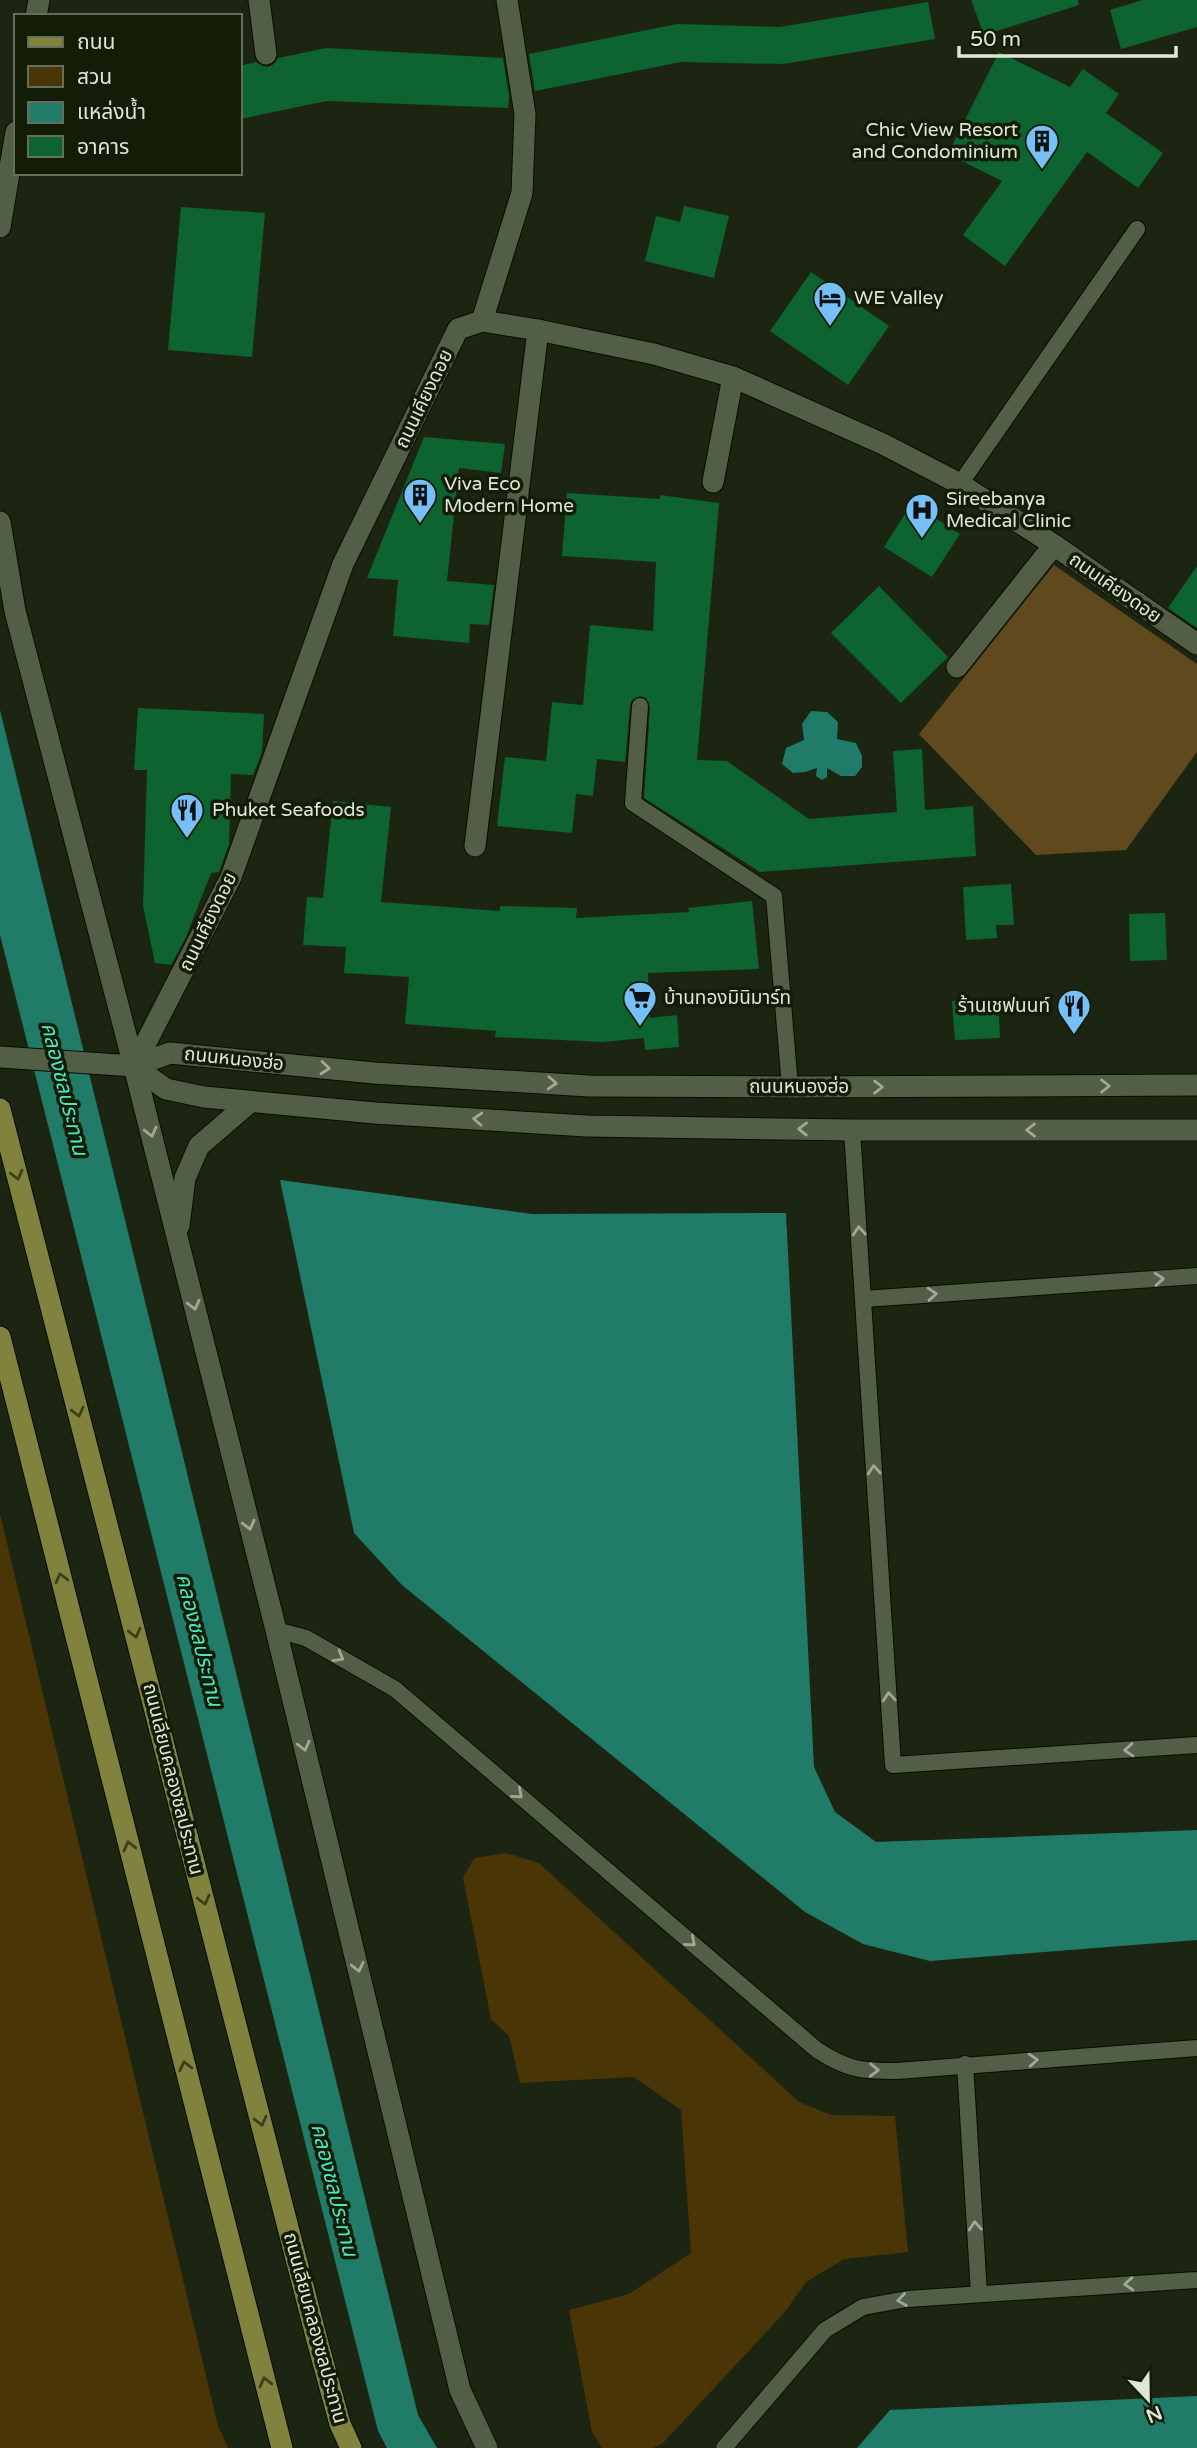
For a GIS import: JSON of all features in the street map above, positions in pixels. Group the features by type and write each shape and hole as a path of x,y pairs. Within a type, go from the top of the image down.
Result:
{"main road":[{"name":"ถนนเลียบคลองชลประทาน","path":"0,1109 320,2352 340,2424 351,2448"},
{"path":"0,1336 282,2448"}],"street":[{"path":"259,0 266,54"},
{"path":"482,321 522,193 525,114 507,0"},
{"path":"0,227 14,144"},
{"name":"ถนนเคียงดอย","path":"134,1066 231,877 344,564 458,329 482,321 538,330 654,354 733,377 883,444 960,484 1197,644"},
{"path":"475,845 538,330"},
{"path":"713,482 733,377"},
{"path":"0,522 15,611 134,1066 276,1630 460,2390 487,2448"},
{"path":"957,667 1054,545"},
{"name":"ถนนหนองฮ่อ","path":"134,1066 170,1053 374,1073 575,1085 1197,1085"},
{"path":"0,1057 134,1066"},
{"name":"ถนนหนองฮ่อ","path":"134,1066 166,1089 204,1097 375,1113 587,1126 852,1130 1197,1130"},
{"path":"177,1238 185,1178 198,1146 250,1102"}],"lane":[{"path":"960,484 1137,229"},
{"path":"640,706 633,803 774,895 790,1087"},
{"path":"852,1130 893,1765 1197,1745"},
{"path":"864,1299 1197,1276"},
{"path":"276,1630 306,1638 395,1689 817,2050 839,2064 864,2071 897,2070 1197,2048"},
{"path":"965,2064 979,2294"},
{"path":"724,2448 825,2330 863,2307 907,2299 1197,2280"}],"green space":[{"path":"0,1514 218,2426 228,2448 0,2448"},
{"path":"506,1853 539,1863 799,2102 831,2115 895,2116 908,2252 844,2259 806,2282 784,2313 663,2443 653,2448 602,2448 592,2432 569,2310 629,2294 691,2253 681,2110 634,2077 520,2083 509,2036 491,2019 463,1878 474,1858"}],"shaded area":[{"path":"1054,565 1197,664 1197,752 1126,850 1036,855 919,734"}],"water":[{"name":"คลองชลประทาน","path":"0,710 418,2415 437,2448 387,2448 378,2431 0,935"},
{"path":"811,711 827,712 838,722 837,739 856,743 862,756 862,767 855,776 841,776 827,768 827,777 822,780 816,776 817,768 793,773 782,764 786,748 804,740 802,724"},
{"path":"280,1180 532,1214 786,1213 814,1767 835,1812 876,1842 1197,1830 1197,1940 930,1961 863,1944 805,1912 402,1585 354,1533"},
{"path":"1197,2396 1197,2448 857,2448 890,2410"}],"building":[{"path":"971,0 1078,0 1079,5 984,35"},
{"path":"1143,0 1197,0 1197,27 1121,49 1110,10"},
{"path":"928,2 935,39 783,64 681,62 535,91 529,54 677,24 780,27"},
{"path":"326,48 503,58 509,96 508,108 327,101 242,119 242,66 256,62 268,67 278,58"},
{"name":"Chic View Resort and Condominium","path":"999,52 1070,87 1083,69 1119,94 1106,113 1163,153 1138,188 1087,152 1005,266 963,235 1002,181 948,154"},
{"path":"684,206 729,216 714,278 645,261 656,216 680,222"},
{"path":"181,207 265,213 252,357 168,350"},
{"name":"WE Valley","path":"811,272 889,326 848,385 770,331"},
{"name":"Viva Eco Modern Home","path":"424,437 505,444 501,473 459,468 447,581 494,585 489,625 470,624 469,643 393,636 398,580 367,578"},
{"path":"567,493 660,499 660,495 719,503 697,760 727,761 809,819 897,812 893,751 922,749 925,810 973,806 976,856 760,872 644,798 650,707 646,698 640,696 632,700 630,705 625,762 597,759 593,796 576,794 572,833 497,826 505,757 546,761 552,702 583,705 590,625 653,631 656,562 562,556"},
{"name":"Sireebanya Medical Clinic","path":"912,503 960,534 932,577 884,547"},
{"path":"1197,566 1197,628 1168,608"},
{"path":"879,586 948,657 901,703 831,633"},
{"path":"138,708 264,714 262,752 253,775 231,774 229,844 219,872 211,873 186,937 171,965 155,963 143,906 147,770 134,770"},
{"path":"333,801 391,807 381,902 500,911 500,906 577,908 576,918 689,912 688,908 752,901 759,969 648,973 650,1018 677,1015 679,1047 645,1050 644,1038 603,1042 495,1037 496,1031 405,1024 409,977 344,973 346,947 303,945 307,897 323,898"},
{"path":"1011,884 1014,925 996,925 997,938 966,940 963,887"},
{"path":"1165,913 1167,960 1130,961 1129,914"},
{"path":"998,998 1000,1038 955,1040 952,1001"}],"place":[{"name":"Chic View Resort and Condominium","path":"1042,171"},
{"name":"WE Valley","path":"830,328"},
{"name":"Viva Eco Modern Home","path":"420,525"},
{"name":"Sireebanya Medical Clinic","path":"922,540"},
{"name":"Phuket Seafoods","path":"187,840"},
{"name":"บ้านทองมินิมาร์ท","path":"640,1028"},
{"name":"ร้านเชฟนนท์","path":"1074,1036"}]}
